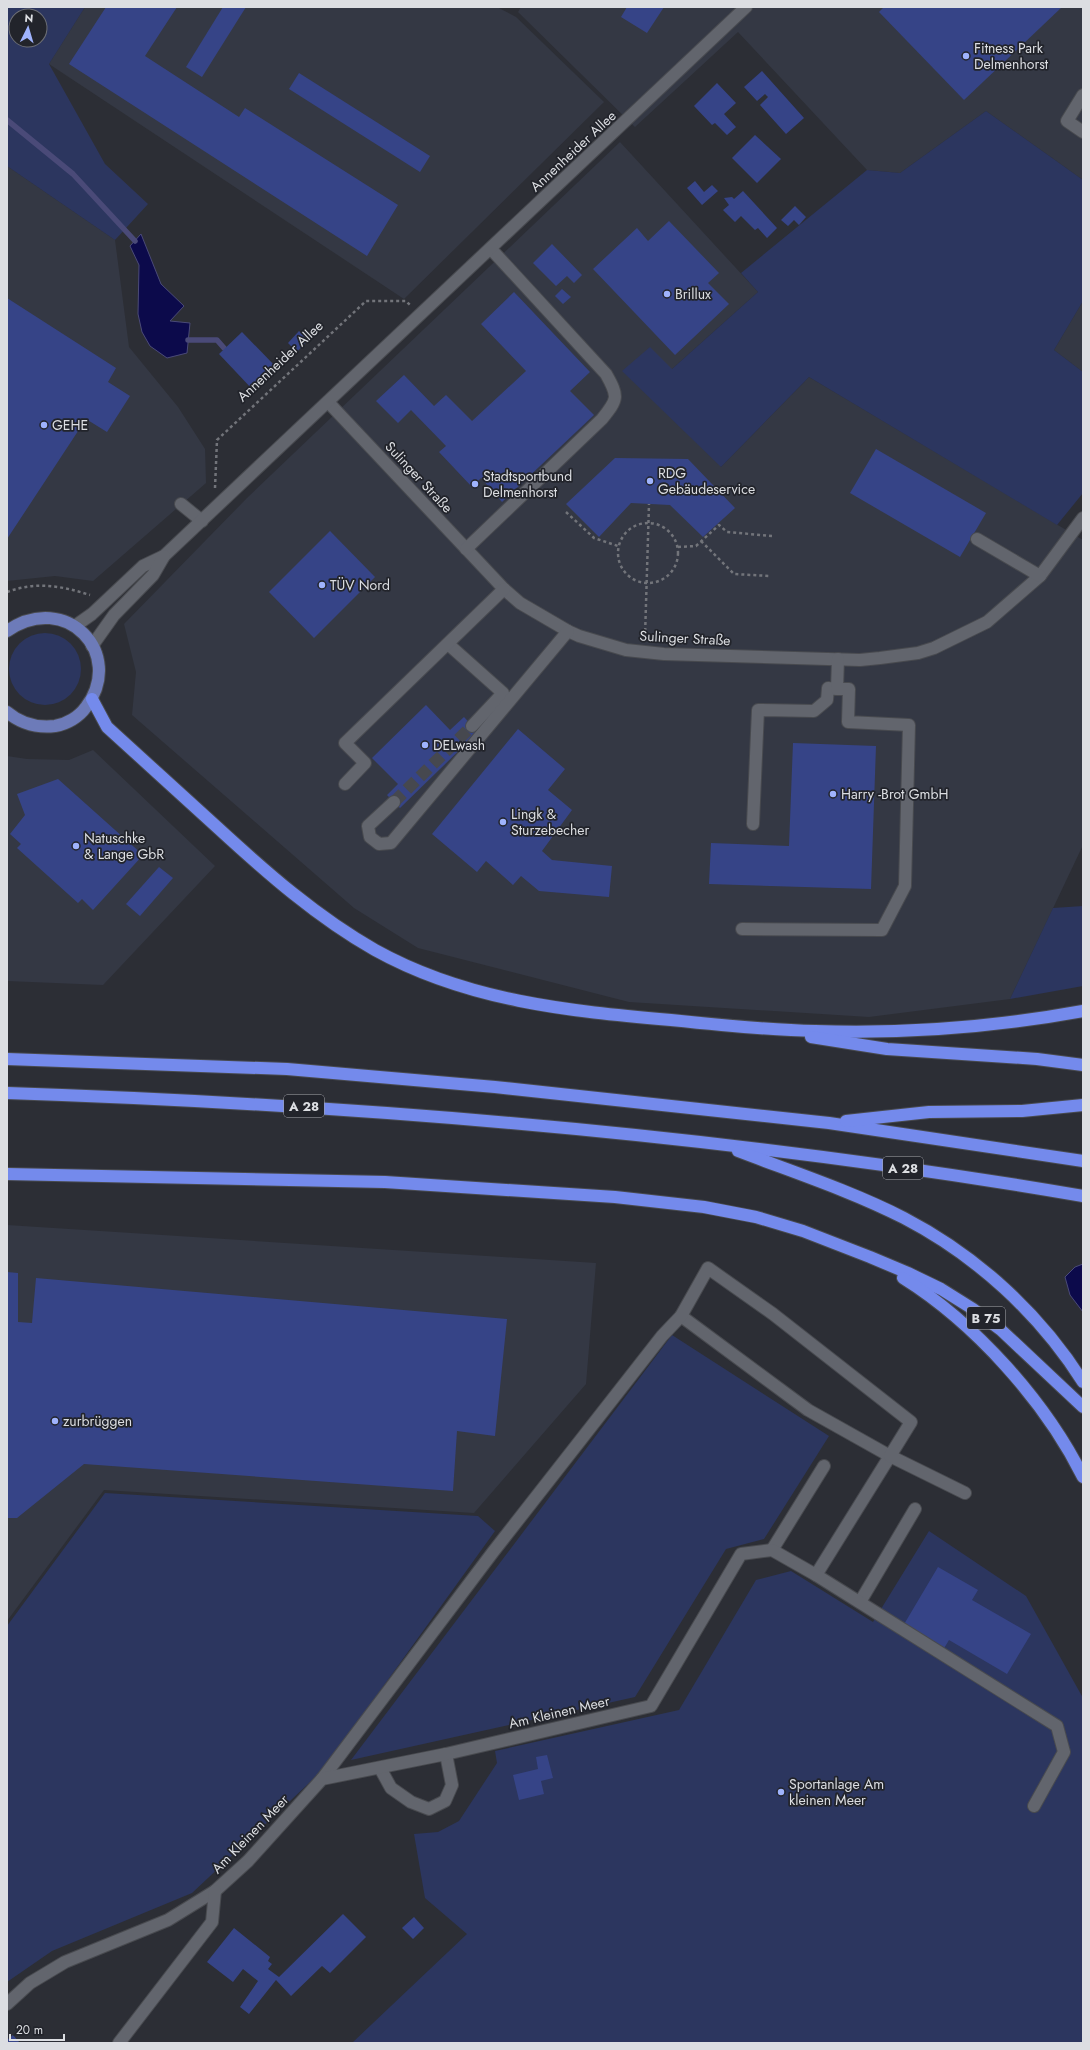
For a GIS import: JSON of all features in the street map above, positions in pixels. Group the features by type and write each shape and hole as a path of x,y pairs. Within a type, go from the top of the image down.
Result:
{"highway":[{"path":"92,699 107,727 270,876 343,930 375,950 407,966 469,990 533,1005 624,1016 743,1027 816,1031 940,1029 1083,1010"},
{"path":"743,1027 887,1049 1037,1059 1083,1065"},
{"name":"A 28","path":"7,1059 288,1069 495,1087 829,1123 1083,1161"},
{"name":"A 28","path":"7,1093 309,1106 600,1131 860,1162 1083,1196"},
{"path":"829,1123 930,1112 1022,1111 1083,1105"},
{"path":"722,1145 866,1201 902,1217 951,1246 1016,1298 1046,1331 1083,1382"},
{"path":"7,1174 385,1182 615,1197 704,1207 756,1217 803,1231 870,1257 939,1303 989,1348 1037,1404 1061,1439 1083,1477"},
{"name":"B 75","path":"870,1257 908,1273 973,1309 1001,1330 1083,1407"}],"main road":[{"path":"7,631 29,619 41,617 54,618 75,626 85,635 92,646 98,663 98,682 92,699 83,711 72,719 59,725 45,727 29,725 10,718"}],"street":[{"name":"Annenheider Allee","path":"75,626 105,602 143,566 164,556 202,521 746,7"},
{"path":"1083,94 1067,122 1083,132"},
{"path":"466,549 602,419 614,403 616,396 615,389 606,374 491,249"},
{"name":"Sulinger Straße","path":"328,402 504,589 520,603 579,636 626,650 838,659 866,659 918,652 955,639 987,622 1018,597 1040,576 1083,518"},
{"path":"181,504 202,521"},
{"path":"977,539 1040,576"},
{"name":"Annenheider Allee","path":"92,646 114,615 153,575 164,556"},
{"path":"345,784 365,763 345,743 504,589"},
{"path":"394,802 368,826 370,837 378,844 391,843 568,631"},
{"path":"448,644 503,693 472,726"},
{"path":"837,689 838,659"},
{"path":"742,929 882,930 905,886 909,725 848,722 849,689 828,688 827,700 814,711 758,710 753,824"},
{"path":"322,1779 493,1552 658,1342 681,1316 708,1268 773,1314 911,1422 816,1575"},
{"path":"681,1316 808,1410 890,1456 965,1493"},
{"path":"824,1466 772,1550 860,1602 1057,1726 1064,1752 1034,1806"},
{"path":"860,1602 915,1509"},
{"name":"Am Kleinen Meer","path":"7,2004 30,1983 65,1962 168,1920 215,1891 248,1861 322,1779 446,1754 650,1706 741,1554 772,1550"},
{"path":"380,1768 390,1788 411,1802 429,1809 445,1801 452,1785 446,1754"},
{"name":"Am Kleinen Meer","path":"118,2043 212,1922 215,1891"}],"path":[{"name":"Annenheider Allee","path":"224,500 215,488 217,440 366,301 406,301 420,316"},
{"path":"645,652 649,504"},
{"path":"566,512 594,538 618,546"},
{"path":"649,522 661,524 672,533 678,547 677,563 670,574 660,581 647,584 631,579 622,570 618,560 618,546 622,535 630,527 649,522"},
{"path":"678,547 696,546 719,525 726,532 772,536"},
{"path":"701,541 734,574 770,576"},
{"path":"7,592 37,585 64,587 94,596 105,602"}],"shaded area":[{"path":"7,7 85,7 49,64 105,164 148,204 115,240 7,166"},
{"path":"85,7 497,7 516,17 604,102 404,299 49,64"},
{"path":"521,7 1083,7 1083,180 986,111 900,173 867,170 738,32 635,127 518,12"},
{"path":"986,111 1083,180 1083,301 1054,350 1083,372 1083,493 1057,525 809,377 721,467 622,371 650,347 672,369 758,292 741,273 867,170 900,173"},
{"path":"620,142 758,292 672,369 721,467 809,377 1083,540 1083,845 1010,999 869,1017 629,1002 418,948 354,908 132,715 136,672 124,624 247,498"},
{"path":"7,166 115,240 129,347 178,407 205,449 206,483 93,581 55,576 7,581"},
{"path":"141,234 161,284 184,306 170,321 190,323 187,353 167,358 150,346 142,332 138,314 139,265 130,246"},
{"path":"1083,301 1083,372 1054,350"},
{"path":"45,633 59,636 71,643 78,655 81,669 78,683 71,695 59,702 45,705 31,702 19,695 12,683 9,669 12,655 19,643 31,636"},
{"path":"93,750 215,866 103,985 7,981 7,756 27,759 69,760"},
{"path":"1083,906 1083,986 1010,999 1053,908"},
{"path":"7,1225 596,1263 586,1384 474,1513 104,1490 7,1621"},
{"path":"1083,1264 1083,1312 1070,1295 1065,1277 1075,1267"},
{"path":"672,1335 829,1436 764,1539 726,1549 635,1697 351,1760"},
{"path":"105,1493 478,1516 495,1531 323,1770 192,1893 52,1951 7,1982 7,1626"},
{"name":"Sportanlage Am kleinen Meer","path":"929,1531 1026,1596 1083,1698 1083,2043 352,2043 467,1934 425,1898 414,1834 438,1832 459,1821 497,1763 495,1751 679,1710 756,1580 791,1571 873,1622"}],"building":[{"path":"106,7 177,7 145,56 239,117 245,108 398,205 367,256 69,64"},
{"path":"223,7 246,7 202,77 186,67"},
{"path":"627,7 664,7 647,33 621,17"},
{"name":"Fitness Park Delmenhorst","path":"884,7 1062,7 964,100 879,12"},
{"path":"762,71 804,118 786,134 760,105 768,97 765,94 757,101 744,87"},
{"path":"299,73 430,156 420,172 289,89"},
{"path":"717,83 736,103 724,114 736,127 727,135 715,123 712,125 694,106"},
{"path":"755,135 781,159 757,183 732,158"},
{"path":"695,181 704,192 712,185 718,191 702,205 687,188"},
{"path":"743,191 777,228 767,238 758,228 755,230 741,216 735,222 723,210 729,205 724,198 732,197 734,199"},
{"path":"795,206 806,217 799,225 794,220 788,226 781,220"},
{"name":"Brillux","path":"669,221 719,273 708,283 729,304 675,355 593,269 637,228 648,241"},
{"path":"552,244 582,275 574,283 567,276 556,286 533,263"},
{"path":"562,289 571,297 563,304 555,296"},
{"path":"514,292 590,372 570,391 594,415 502,502 481,478 472,487 439,452 446,446 411,410 398,423 376,401 404,375 434,406 446,395 472,421 526,371 481,324"},
{"name":"GEHE","path":"7,298 116,368 108,382 130,396 107,432 86,419 7,539"},
{"path":"299,331 308,340 297,352 288,343"},
{"path":"242,332 277,368 253,390 219,354"},
{"path":"876,449 986,513 960,557 850,493"},
{"name":"RDG Gebäudeservice","path":"615,458 688,459 735,508 703,537 670,505 631,503 599,537 566,504"},
{"name":"TÜV Nord","path":"330,531 375,577 314,638 269,592"},
{"name":"DELwash","path":"426,705 450,730 464,717 478,732 400,808 387,795 398,784 372,758"},
{"name":"Lingk & Sturzebecher","path":"518,729 565,769 548,790 572,810 542,851 552,860 612,866 609,897 539,891 521,876 513,885 486,861 477,872 432,834"},
{"name":"Harry -Brot GmbH","path":"793,743 876,746 871,889 709,884 711,843 789,846"},
{"name":"Natuschke & Lange GbR","path":"58,779 143,855 93,910 82,899 78,903 17,848 21,844 10,834 25,815 17,794"},
{"path":"159,867 173,878 140,916 126,904"},
{"path":"7,1272 18,1273 18,1322 32,1323 36,1278 507,1319 495,1436 457,1431 453,1491 84,1464 17,1518 7,1518"},
{"path":"938,1567 978,1590 972,1600 1031,1634 1007,1674 949,1640 943,1650 903,1626"},
{"path":"547,1755 553,1778 541,1781 544,1794 519,1800 513,1775 538,1769 536,1757"},
{"path":"343,1914 366,1937 330,1973 322,1966 291,1996 276,1980 249,2014 240,2007 258,1981 243,1969 233,1982 207,1962 234,1928 270,1957 268,1961 272,1964 268,1969 279,1977"},
{"path":"414,1917 424,1928 413,1939 402,1928"},
{"path":"13,2035 20,2043 7,2043 7,2040"}],"waterway":[{"path":"7,120 73,174 135,241"},
{"path":"188,340 217,340 224,348"}],"tunnel":[{"path":"394,802 472,726"}],"place":[{"name":"Fitness Park Delmenhorst","path":"966,56"},
{"name":"Brillux","path":"667,294"},
{"name":"GEHE","path":"44,425"},
{"name":"RDG Gebäudeservice","path":"650,481"},
{"name":"Stadtsportbund Delmenhorst","path":"475,484"},
{"name":"TÜV Nord","path":"322,585"},
{"name":"DELwash","path":"425,745"},
{"name":"Harry -Brot GmbH","path":"833,794"},
{"name":"Lingk & Sturzebecher","path":"503,822"},
{"name":"Natuschke & Lange GbR","path":"76,846"},
{"name":"zurbrüggen","path":"55,1421"},
{"name":"Sportanlage Am kleinen Meer","path":"781,1792"}]}
